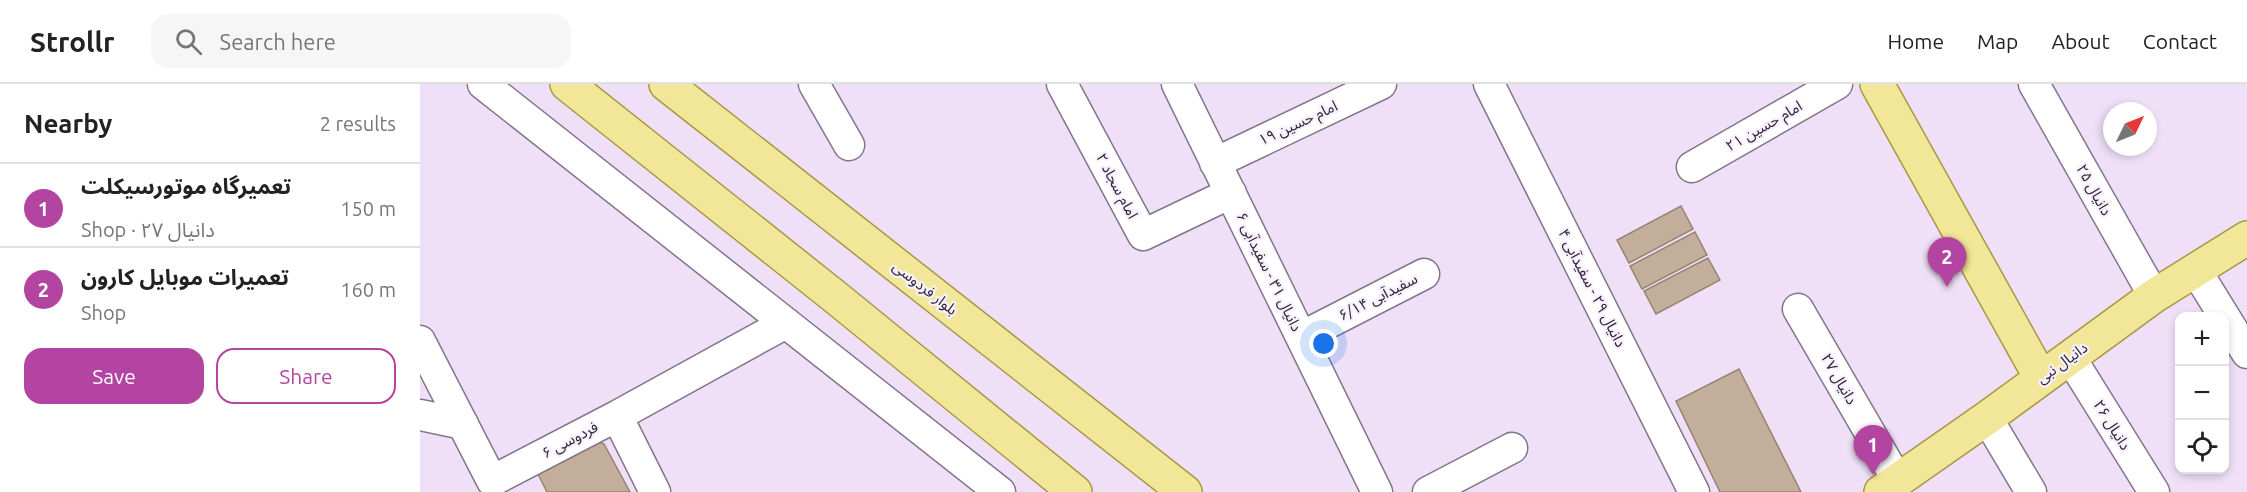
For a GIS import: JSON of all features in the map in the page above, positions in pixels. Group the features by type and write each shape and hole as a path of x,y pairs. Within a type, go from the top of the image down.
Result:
{"main road":[{"path":"567,84 834,296 1075,492"},
{"name":"بلوار فردوسی","path":"666,84 1185,492"},
{"path":"1877,84 2041,378"},
{"name":"دانیال نبی","path":"1889,487 2154,296 2247,238"}],"street":[{"path":"483,84 1000,492"},
{"path":"814,84 849,145"},
{"name":"امام سجاد ۲","path":"1062,84 1143,235 1231,193"},
{"name":"دانیال ۳۱ - سفیدآبی ۶","path":"1177,84 1377,492"},
{"name":"امام حسین ۱۹","path":"1215,163 1381,84"},
{"name":"دانیال ۲۹ - سفیدآبی ۴","path":"1490,84 1694,492"},
{"name":"امام حسین ۲۱","path":"1692,167 1837,84"},
{"name":"دانیال ۲۵","path":"2034,84 2154,296"},
{"path":"2195,269 2247,353"},
{"name":"سفیدآبی ۶/۱۴","path":"1301,337 1424,274"},
{"name":"دانیال ۲۷","path":"1798,309 1889,487"},
{"name":"فردوسی ۶","path":"420,341 492,481 617,416 786,323"},
{"name":"دانیال ۲۶","path":"2070,357 2154,492"},
{"path":"420,415 464,424"},
{"path":"617,416 656,492"},
{"path":"1987,418 2031,492"},
{"path":"1428,492 1512,448"}],"building":[{"path":"1681,206 1693,229 1629,263 1617,240"},
{"path":"1695,232 1707,255 1642,289 1630,266"},
{"path":"1708,258 1720,280 1656,314 1644,291"},
{"path":"1739,369 1801,492 1720,492 1676,401"},
{"path":"583,434 604,444 630,492 547,492 531,460"}],"place":[{"name":"تعمیرات موبایل کارون","path":"1947,287"},
{"name":"تعمیرگاه موتورسیکلت","path":"1873,475"}]}
